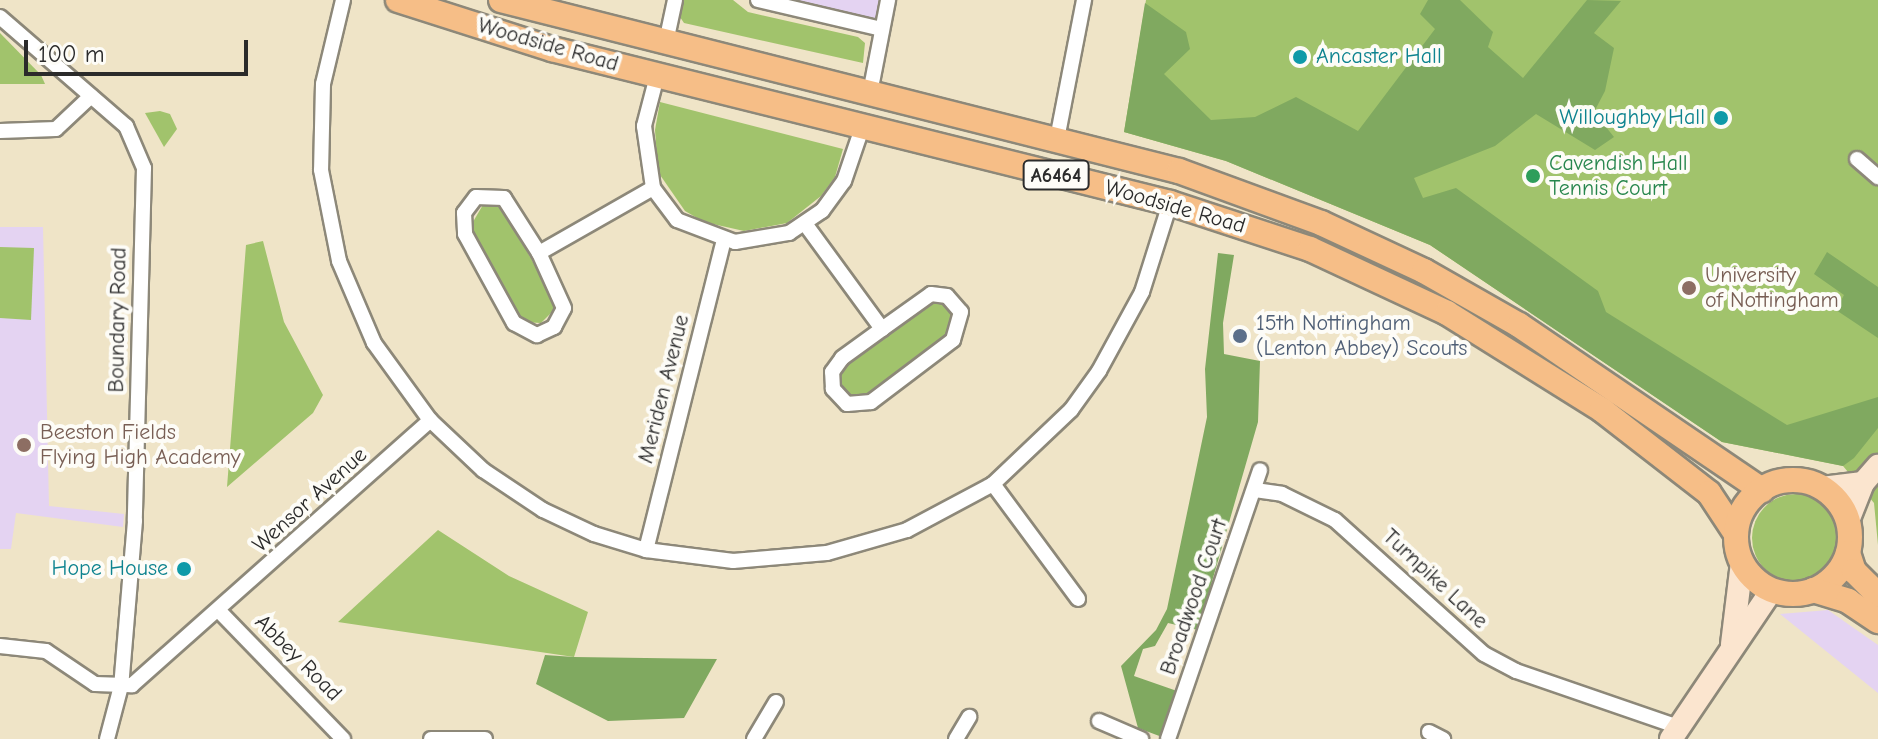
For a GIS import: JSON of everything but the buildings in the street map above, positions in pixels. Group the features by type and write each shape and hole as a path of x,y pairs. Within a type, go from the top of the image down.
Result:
{"main road":[{"name":"Woodside Road","path":"398,0 657,76 1170,203 1310,249 1447,313 1602,410 1709,493 1736,534"},
{"name":"Woodside Road","path":"501,0 1179,171 1321,223 1424,271 1519,325 1762,490"},
{"path":"862,128 870,93"},
{"path":"1170,203 1179,171"},
{"path":"1822,488 1871,474"},
{"path":"1848,521 1871,474"},
{"path":"1732,645 1742,563 1736,534 1743,509 1762,490 1787,480 1822,488 1840,504 1848,521 1848,553 1854,571 1878,595"},
{"path":"1813,590 1837,573 1848,553"},
{"path":"1742,563 1772,590 1813,590 1848,601 1878,621"},
{"path":"1675,733 1772,590"}],"street":[{"path":"343,0 328,54 319,123 330,224 347,282 374,343 430,420 483,470 543,510 594,534 646,550 733,561 827,553 907,530 993,484 1071,410 1099,371 1142,292 1170,203"},
{"path":"666,42 675,0"},
{"path":"758,0 882,29"},
{"path":"870,93 888,0"},
{"path":"1057,139 1084,0"},
{"name":"Boundary Road","path":"0,17 126,126 144,168 135,521 121,686 107,739"},
{"path":"657,76 644,126 653,188 677,220 724,239 768,240 806,225 844,181 862,128"},
{"path":"0,131 56,129 91,96"},
{"path":"1857,159 1878,177"},
{"path":"539,253 653,188"},
{"path":"485,194 504,198 539,253 564,308 554,327 537,335 514,323 461,226 464,213 485,194"},
{"path":"806,225 882,329"},
{"name":"Meriden Avenue","path":"646,550 724,239"},
{"path":"931,294 947,296 961,312 953,340 871,402 847,404 833,389 836,364 882,329 931,294"},
{"name":"Wensor Avenue","path":"121,686 144,678 430,420"},
{"name":"Broadwood Court","path":"1168,739 1260,470"},
{"path":"993,484 1078,599"},
{"name":"Turnpike Lane","path":"1255,490 1282,494 1335,520 1484,654 1516,671 1675,733"},
{"name":"Abbey Road","path":"220,612 343,739"},
{"path":"0,646 46,651 95,684 121,686"},
{"path":"754,739 776,702"},
{"path":"956,739 969,717"},
{"path":"1099,721 1141,739"},
{"path":"431,739 485,739"}],"shaded area":[{"path":"797,0 894,0 889,22"},
{"name":"Beeston Fields Flying High Academy","path":"0,227 43,227 49,506 124,514 123,527 16,513 11,549 0,549"},
{"path":"1828,610 1878,645 1878,693 1780,614"}],"green space":[{"path":"681,0 733,0 748,12 858,37 865,43 863,63 684,23 678,14"},
{"name":"University of Nottingham","path":"1146,0 1878,0 1878,545 1874,503 1843,466 1722,442 1430,245 1226,161 1124,132"},
{"path":"1428,0 1460,0 1493,32 1488,47 1523,78 1587,0 1621,1 1594,33 1614,48 1605,91 1594,112 1614,137 1595,150 1536,114 1495,146 1414,178 1423,198 1456,188 1598,291 1606,312 1787,425 1878,397 1878,428 1854,458 1843,466 1722,442 1430,245 1226,161 1124,132 1145,3 1186,32 1190,49 1164,74 1211,120 1255,117 1296,97 1358,131 1435,29 1420,14"},
{"path":"0,33 41,75 45,84 0,84"},
{"path":"660,102 843,149 835,177 821,196 787,223 744,231 704,222 685,211 658,172 655,130"},
{"path":"160,111 170,114 177,129 164,147 145,113"},
{"path":"484,203 500,204 553,298 554,310 541,323 522,322 470,227"},
{"path":"263,241 284,322 323,395 313,413 227,487 246,245"},
{"path":"0,247 34,248 31,320 0,318"},
{"path":"1827,252 1878,287 1878,338 1836,310 1844,295 1814,274"},
{"path":"1218,253 1234,255 1223,323 1224,354 1260,361 1258,422 1198,630 1168,623 1155,646 1143,649 1134,676 1177,691 1162,737 1138,728 1121,666 1156,630 1167,609 1207,417 1205,369"},
{"path":"933,301 947,305 955,316 951,336 865,398 848,397 838,384 840,367"},
{"path":"1796,494 1813,497 1827,507 1837,521 1840,538 1837,555 1827,569 1813,579 1796,582 1779,579 1765,569 1755,555 1752,538 1755,521 1765,507 1779,497"},
{"path":"438,530 509,576 588,612 574,657 338,622"},
{"path":"545,655 717,659 684,718 608,721 536,684"}],"place":[{"name":"Ancaster Hall","path":"1300,57"},
{"name":"Willoughby Hall","path":"1721,118"},
{"name":"Cavendish Hall Tennis Court","path":"1533,176"},
{"name":"University of Nottingham","path":"1689,288"},
{"name":"15th Nottingham (Lenton Abbey) Scouts","path":"1240,336"},
{"name":"Beeston Fields Flying High Academy","path":"24,445"},
{"name":"Hope House","path":"184,569"}]}
